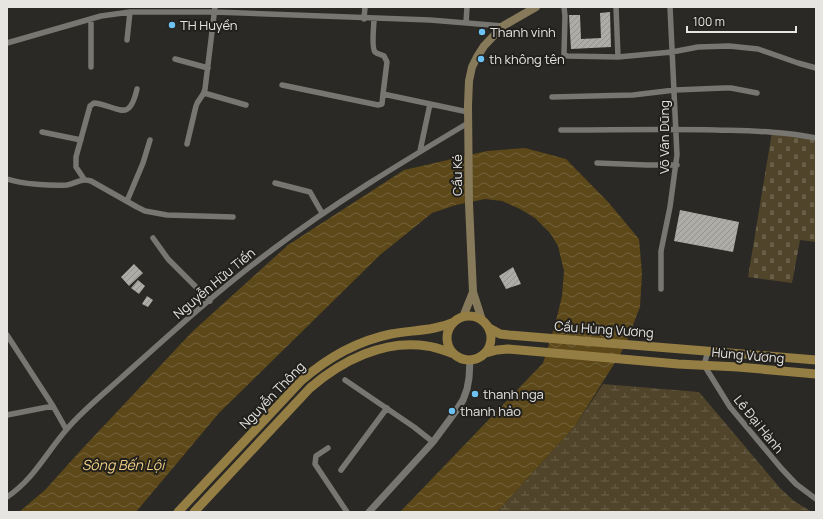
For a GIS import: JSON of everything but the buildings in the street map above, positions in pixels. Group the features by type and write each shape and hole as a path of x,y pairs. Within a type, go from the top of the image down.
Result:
{"main road":[{"name":"Cầu Ké","path":"473,292 468,146 468,112 472,67 484,46 504,26 536,7"},
{"path":"463,317 473,292"},
{"path":"473,292 482,320 489,328 491,341 486,353 482,356 470,360 458,357 454,354 448,344 447,338 450,326 463,317 472,316 482,320"},
{"name":"Nguyễn Thông","path":"178,512 315,368 333,356 374,339 390,335 433,329 454,322"},
{"name":"Cầu Hùng Vương","path":"489,328 500,334 678,348"},
{"name":"Nguyễn Thông","path":"194,512 310,388 322,377 339,366 359,356 399,345 428,346 454,354"},
{"name":"Hùng Vương","path":"678,348 816,360"},
{"name":"Hùng Vương","path":"486,353 508,349 816,374"}],"street":[{"path":"364,19 365,7"},
{"path":"466,23 467,7"},
{"path":"564,7 564,54 566,56 618,57 672,52 698,47 729,46 758,49 816,68"},
{"path":"616,7 618,57"},
{"name":"Võ Văn Dũng","path":"661,289 661,251 677,165 677,129 670,7"},
{"path":"187,144 196,106 204,94 215,9"},
{"path":"7,43 108,14 215,9 364,19 504,26"},
{"path":"127,40 130,12"},
{"path":"91,19 91,67"},
{"path":"282,85 378,105 382,104 387,62 384,56 374,50 374,19"},
{"path":"175,59 187,64 208,68"},
{"path":"552,97 633,95 675,90 731,88 757,93"},
{"path":"84,179 78,171 76,157 90,106 94,103 103,104 118,110 126,111 134,102 137,90"},
{"path":"204,94 246,105"},
{"path":"383,94 468,112"},
{"path":"420,151 430,104"},
{"name":"Nguyễn Hữu Tiến","path":"7,497 26,482 37,470 66,429 190,316 270,251 322,213 420,151 468,123"},
{"path":"561,130 677,129 791,133 816,138"},
{"path":"42,132 80,140"},
{"path":"127,201 143,163 150,140"},
{"path":"597,163 677,165"},
{"path":"7,179 25,183 64,185 84,179 92,181 145,211 167,215 232,217"},
{"path":"275,183 310,192 322,213"},
{"path":"153,238 168,259 210,300"},
{"path":"7,335 53,406 66,429"},
{"path":"704,365 708,351"},
{"path":"369,512 433,442 463,400 469,378 470,360"},
{"name":"Lê Đại Hành","path":"704,365 730,407 796,484 816,498"},
{"path":"345,380 414,427 433,442"},
{"path":"7,415 53,406"},
{"path":"341,470 387,408"},
{"path":"328,448 316,456 315,464 347,512"}],"green space":[{"path":"772,132 816,136 816,242 800,240 792,283 748,277"},
{"path":"603,384 699,392 780,488 794,501 812,512 497,512 575,426"}],"water":[{"name":"Sông Bến Lội","path":"525,148 566,159 609,203 639,239 642,273 640,307 621,353 575,426 497,512 400,512 543,363 555,325 562,296 564,271 558,246 550,233 535,218 502,201 485,199 456,205 432,213 380,255 219,413 136,512 19,512 45,490 192,332 288,245 404,170 487,151"}],"place":[{"name":"TH Huyền","path":"172,25"},
{"name":"Thanh vinh","path":"482,32"},
{"name":"th không tên","path":"481,59"},
{"name":"thanh nga","path":"475,394"},
{"name":"thanh hảo","path":"452,411"}]}
